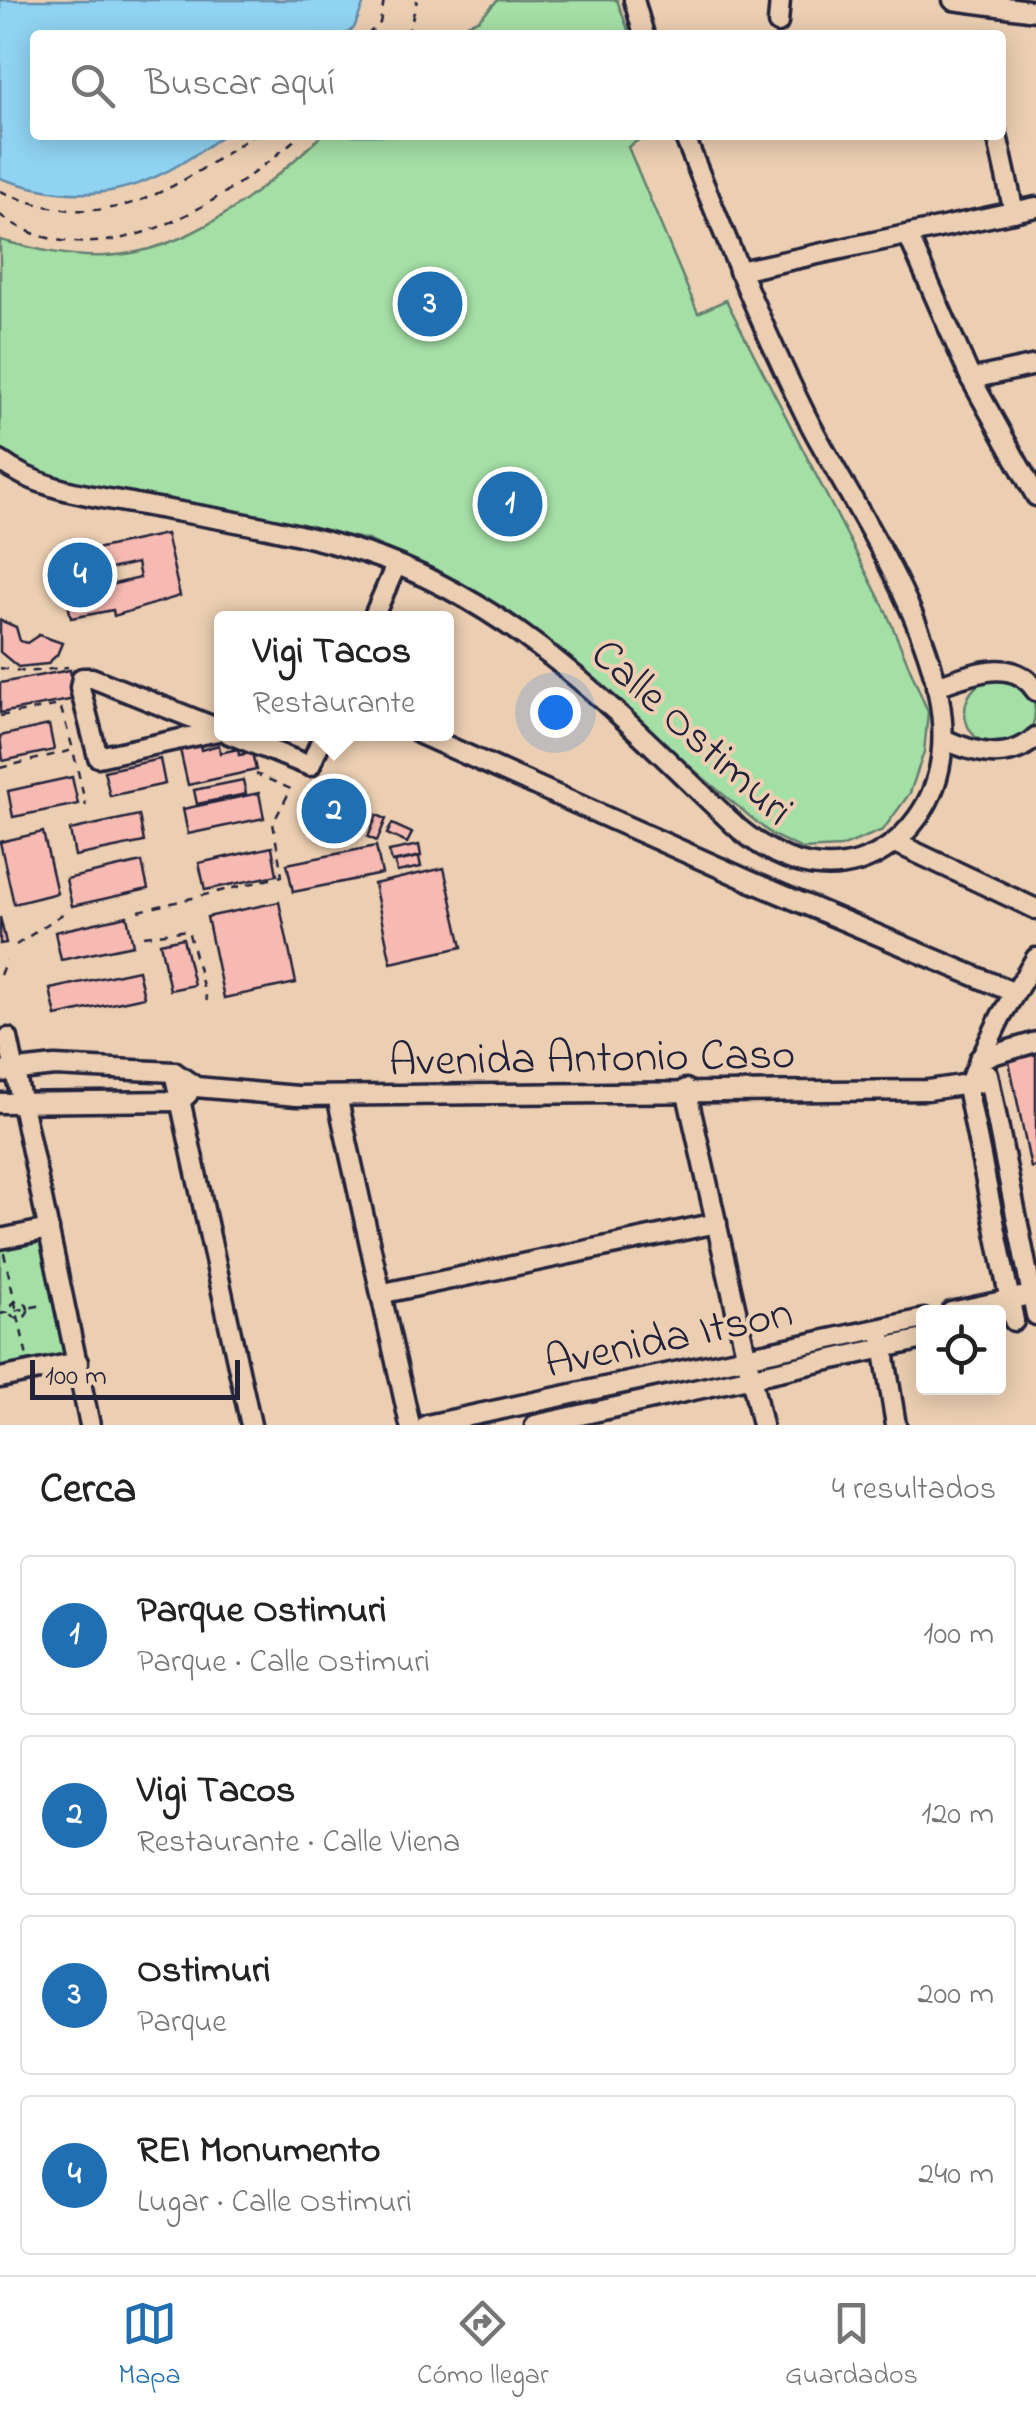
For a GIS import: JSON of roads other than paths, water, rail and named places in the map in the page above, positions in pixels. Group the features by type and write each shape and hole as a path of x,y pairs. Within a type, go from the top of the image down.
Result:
{"street":[{"path":"634,0 643,30"},
{"path":"778,23 780,0"},
{"path":"953,0 1036,11"},
{"name":"Calle Ostimuri","path":"0,460 46,485 303,536 396,564 478,604 548,650 739,829 772,854 792,861 837,865 856,862 896,843 931,797 938,780 943,738 936,686 905,601 805,415 738,271 686,140"},
{"path":"998,140 1014,212"},
{"path":"738,271 1036,207"},
{"path":"908,235 972,379 1036,496"},
{"path":"972,379 1036,366"},
{"path":"376,611 396,564"},
{"path":"936,686 984,670 1019,674 1034,684"},
{"path":"214,727 92,678 82,678 80,688 98,757 214,732"},
{"path":"943,738 994,754 1013,752 1036,736"},
{"path":"248,741 310,766 321,741"},
{"path":"436,741 752,882 1015,993"},
{"path":"896,843 1036,909"},
{"path":"752,882 772,854"},
{"path":"984,1055 1036,1315 1006,1322 1009,1300 967,1087 1015,993 1036,958"},
{"path":"8,1038 7,1070 22,1100 90,1425"},
{"path":"984,1055 1036,1042"},
{"path":"0,1103 180,1101 196,1087 174,1072 7,1070"},
{"path":"174,1072 251,1425"},
{"name":"Avenida Antonio Caso","path":"196,1087 336,1096 967,1087 989,1081"},
{"path":"686,1089 762,1425"},
{"path":"336,1096 384,1292 410,1425"},
{"path":"384,1292 717,1223"},
{"path":"0,1239 49,1229"},
{"path":"985,1305 1034,1294"},
{"name":"Avenida Itson","path":"882,1338 916,1322"},
{"path":"882,1338 896,1425"},
{"name":"Avenida Itson","path":"427,1425 882,1338 916,1338"},
{"path":"0,1378 78,1362"},
{"name":"Avenida Itson","path":"535,1425 749,1366"}],"water":[{"path":"0,0 365,0 351,30 30,30 30,140 216,140 170,170 118,190 63,193 0,178"}],"place":[{"name":"Ostimuri","path":"430,304"},
{"name":"Parque Ostimuri","path":"510,504"},
{"name":"REI Monumento","path":"80,575"},
{"name":"Vigi Tacos","path":"334,811"}]}
